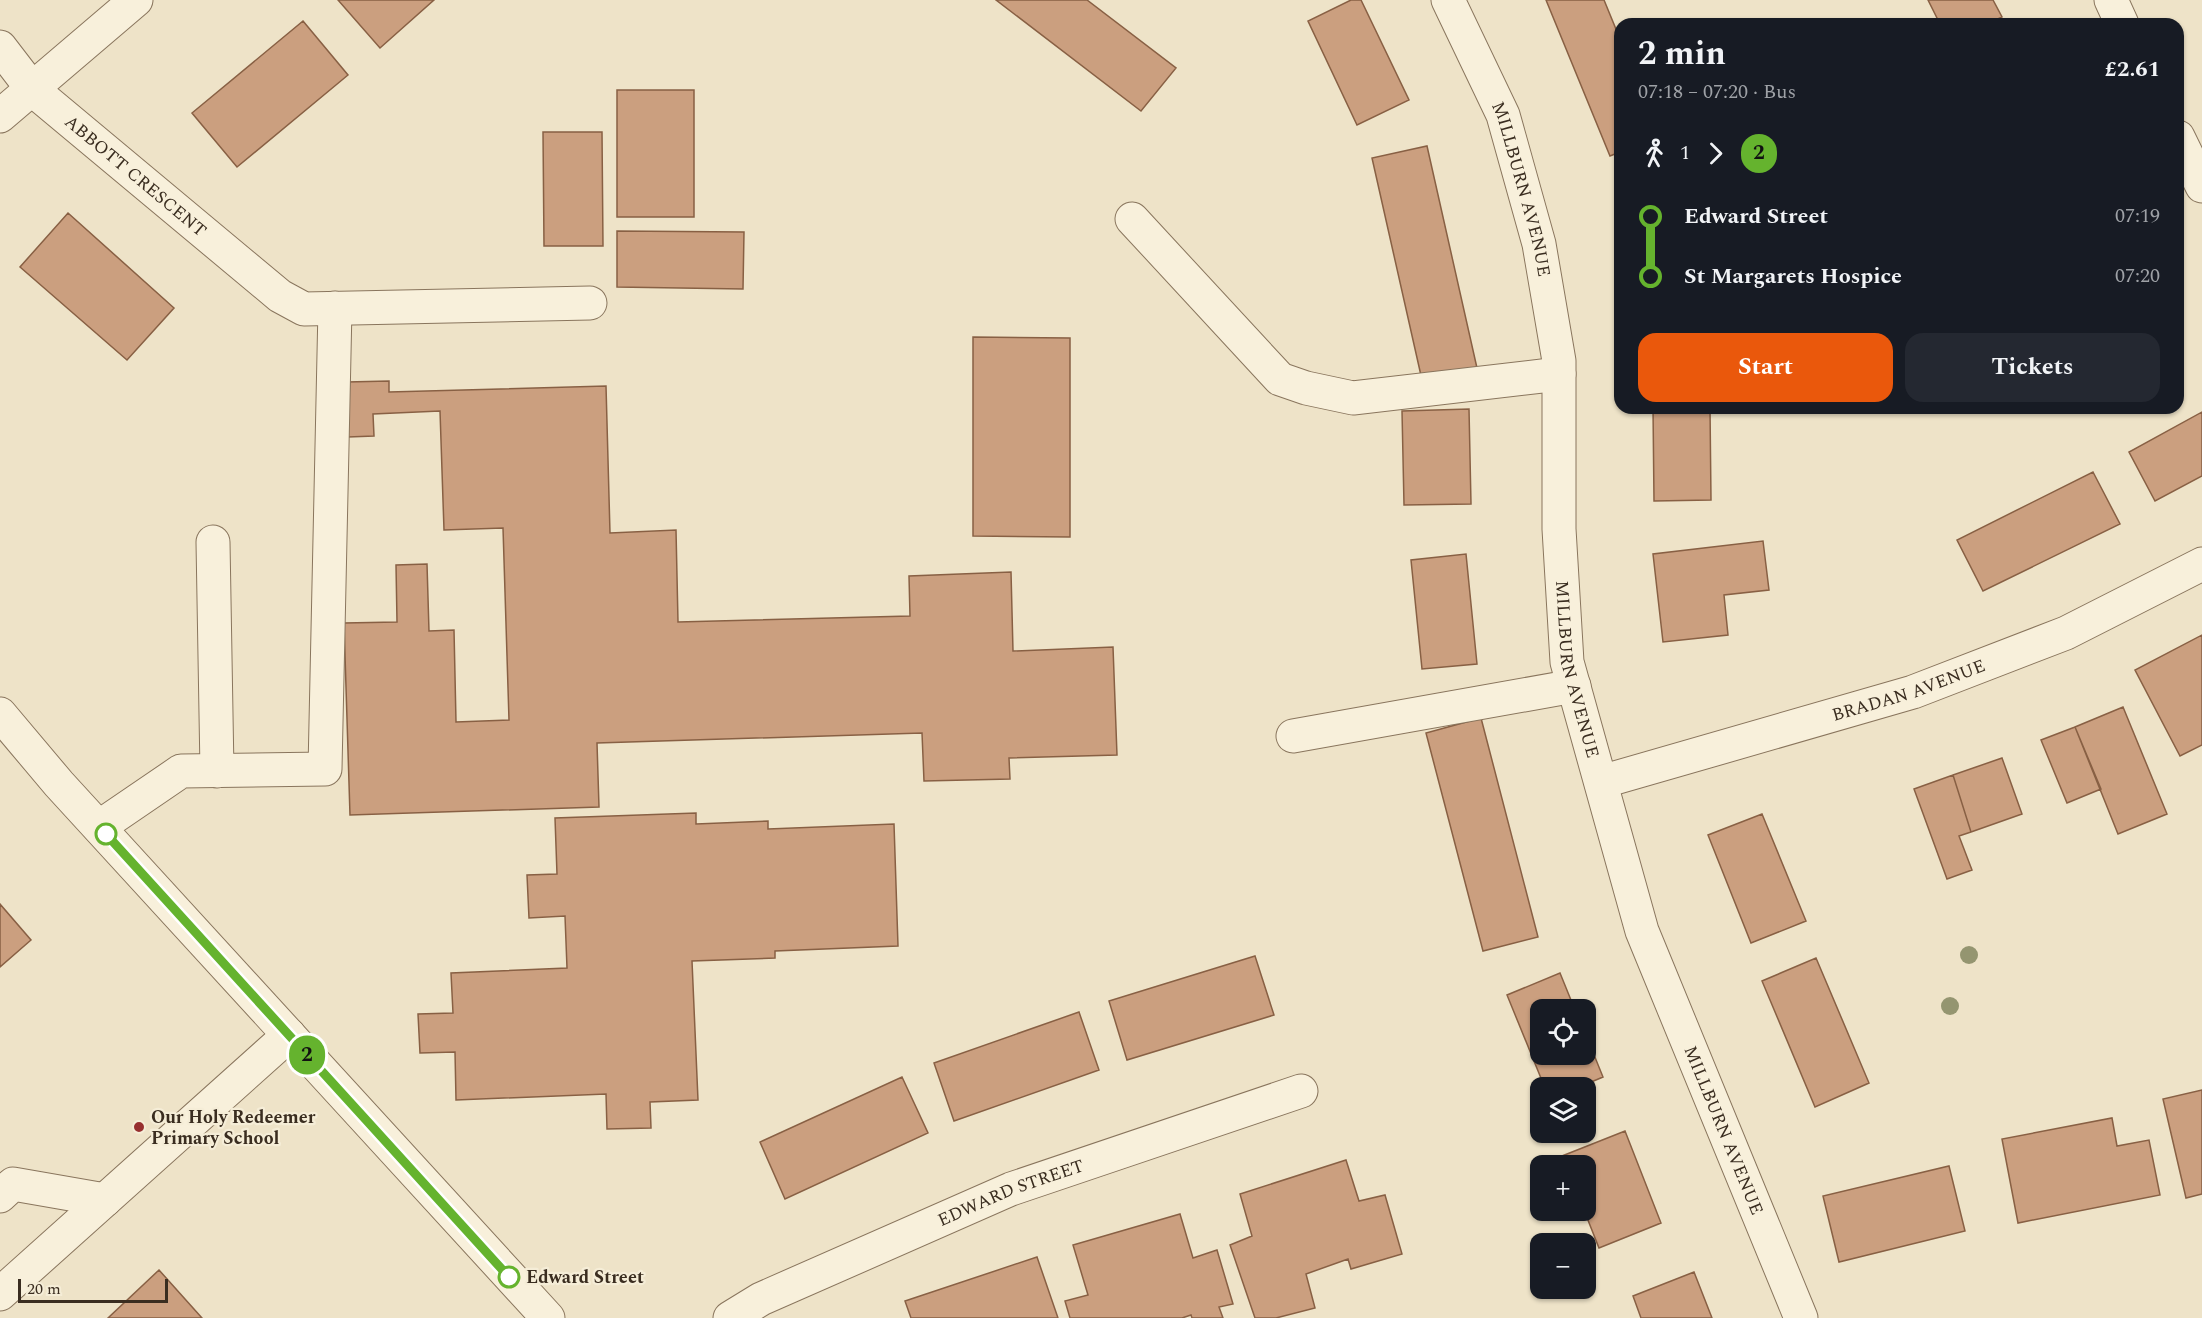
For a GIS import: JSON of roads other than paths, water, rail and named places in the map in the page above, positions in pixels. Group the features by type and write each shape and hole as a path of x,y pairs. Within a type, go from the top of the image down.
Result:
{"street":[{"path":"0,116 136,0"},
{"name":"MILLBURN AVENUE","path":"1449,0 1503,116 1539,244 1559,374 1559,529 1568,662 1574,686 1642,931 1801,1318"},
{"path":"2111,0 2119,18"},
{"name":"ABBOTT CRESCENT","path":"0,47 33,90 280,296 304,309 590,303"},
{"path":"2184,149 2202,186"},
{"path":"1132,219 1280,378 1306,388 1353,398 1559,374"},
{"path":"99,827 181,771 325,769 335,308"},
{"path":"213,542 217,771"},
{"name":"BRADAN AVENUE","path":"1601,782 1913,693 2066,633 2202,564"},
{"path":"1293,736 1574,686"},
{"path":"0,714 99,827 548,1318"},
{"path":"0,1294 289,1035"},
{"name":"EDWARD STREET","path":"730,1318 761,1299 1011,1189 1301,1091"},
{"path":"0,1196 14,1184 105,1200"}],"place":[{"name":"Our Holy Redeemer Primary School","path":"139,1127"},
{"name":"Edward Street","path":"509,1277"}]}
